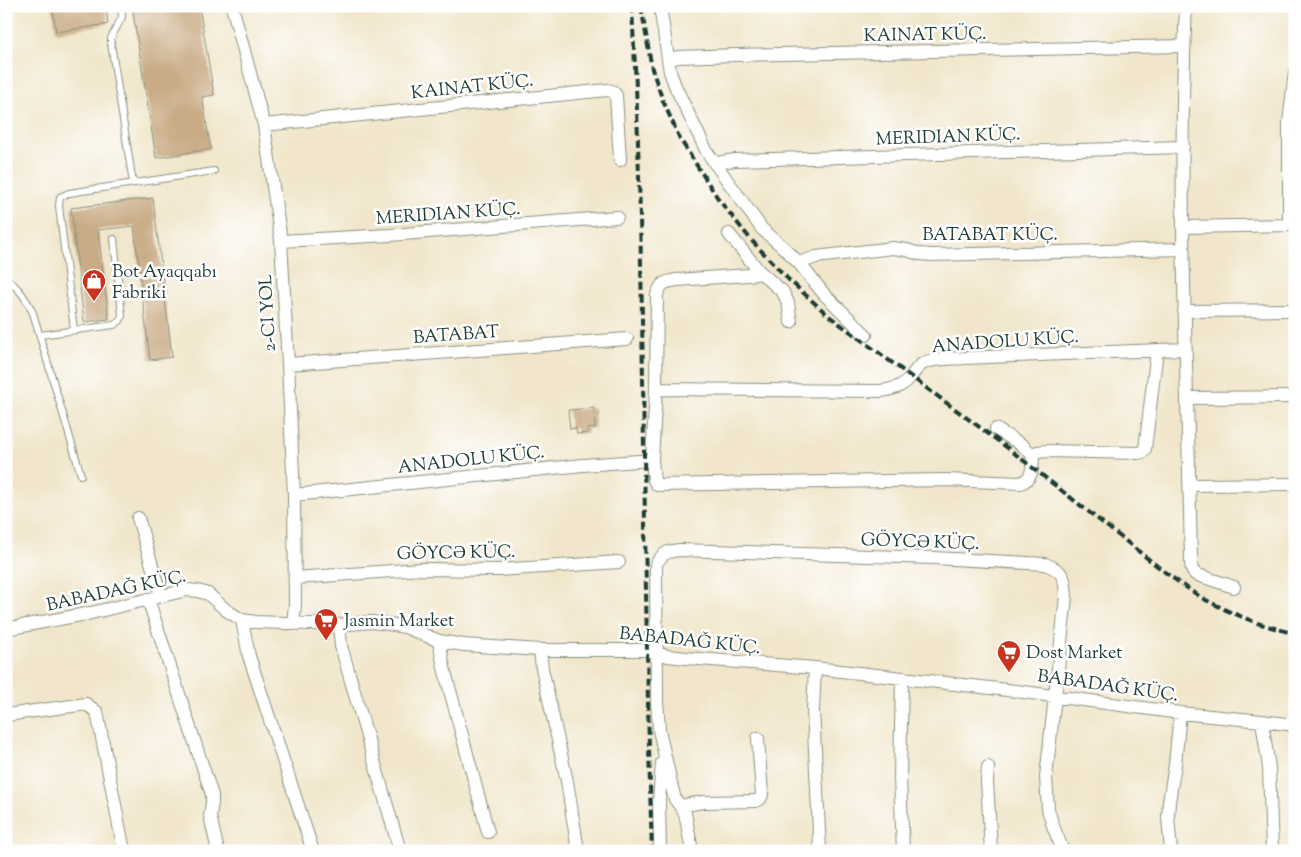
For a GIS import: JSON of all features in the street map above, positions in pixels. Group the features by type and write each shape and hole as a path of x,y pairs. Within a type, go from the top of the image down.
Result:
{"street":[{"name":"2-CI YOL","path":"232,6 264,125 281,241 294,495 295,604 293,624"},
{"path":"660,6 670,72 707,152 762,229 799,263 824,294 866,335"},
{"path":"1186,6 1183,146 1184,310 1190,485 1190,562 1195,574 1234,587"},
{"name":"KAINAT KÜÇ.","path":"668,59 747,55 1184,46"},
{"path":"1184,227 1292,225 1290,123 1295,72"},
{"name":"KAINAT KÜÇ.","path":"264,125 607,90 612,91 616,95 620,160"},
{"name":"MERIDIAN KÜÇ.","path":"715,164 735,160 1183,146"},
{"name":"MERIDIAN KÜÇ.","path":"281,241 390,235 617,217"},
{"path":"729,234 759,271 783,292 788,303 791,322"},
{"name":"BATABAT KÜÇ.","path":"799,263 816,257 893,248 932,255 1184,249"},
{"path":"759,271 756,274 748,275 676,280 666,282 660,286 657,295 656,389 652,460 654,480 658,485 935,480 1021,483 1028,480 1033,455"},
{"path":"1184,310 1295,310"},
{"name":"BATABAT","path":"288,364 627,339"},
{"name":"ANADOLU KÜÇ.","path":"656,389 882,391 898,388 911,377 917,368 924,363 932,361 1185,349"},
{"path":"1033,455 1038,452 1047,451 1143,452 1145,449 1157,350"},
{"path":"1187,398 1295,397"},
{"path":"996,429 1033,455"},
{"name":"ANADOLU KÜÇ.","path":"294,495 584,465 652,460"},
{"path":"1190,485 1295,484"},
{"path":"138,518 161,596"},
{"name":"GÖYCƏ KÜÇ.","path":"656,652 656,564 662,556 670,551 934,558 1045,564 1057,568 1066,586 1066,597 1046,777 1048,809 1063,851"},
{"name":"GÖYCƏ KÜÇ.","path":"295,578 420,569 497,570 619,562"},
{"name":"BABADAĞ KÜÇ.","path":"6,629 91,613 187,590 208,594 226,610 242,620 256,622 339,625 372,622 418,631 439,641 464,645 540,650 637,649 668,656 815,668 1180,713 1295,725"},
{"path":"148,599 212,795 210,816 218,851"},
{"path":"242,620 250,656 313,851"},
{"path":"339,625 341,646 400,851"},
{"path":"439,641 444,668 488,832"},
{"path":"540,650 542,668 567,781 578,851"},
{"path":"656,652 659,730 672,792 685,813 692,851"},
{"path":"815,668 813,710 820,851"},
{"path":"902,678 900,777 903,851"},
{"path":"6,715 86,704 97,712 124,851"},
{"path":"1171,851 1168,818 1169,802 1180,713"},
{"path":"1262,721 1270,782 1272,851"},
{"path":"680,806 702,802 756,801 760,799 762,794 758,738"},
{"path":"660,851 659,801 664,751"},
{"path":"988,767 991,851"}],"lane":[{"path":"122,6 122,17 111,38 111,44 133,183"},
{"path":"74,330 59,206 60,197 69,193 214,172"},
{"path":"40,335 114,325 120,322 122,316 114,239"},
{"path":"6,278 14,284 27,301 32,313 81,475"}],"building":[{"path":"52,6 106,6 108,24 56,32"},
{"path":"132,6 199,6 214,95 202,97 211,149 156,158"},
{"path":"153,198 172,357 150,360 134,226 98,230 109,319 84,322 71,208"},
{"path":"594,408 595,428 587,429 588,433 577,434 576,428 570,429 568,410"}],"railway":[{"path":"632,6 640,231 647,674 652,851"},
{"path":"641,6 652,69 663,101 680,139 719,200 752,241 788,279 829,316 1009,449 1170,576 1202,598 1228,611 1257,623 1295,634"}],"place":[{"name":"Bot Ayaqqabı Fabriki","path":"94,302"},
{"name":"Jasmin Market","path":"326,641"},
{"name":"Dost Market","path":"1009,673"}]}
